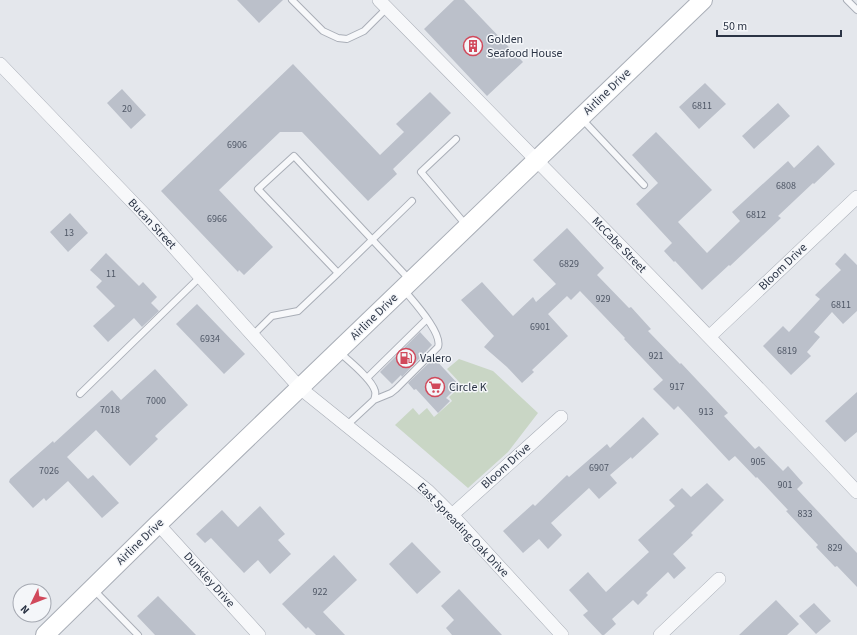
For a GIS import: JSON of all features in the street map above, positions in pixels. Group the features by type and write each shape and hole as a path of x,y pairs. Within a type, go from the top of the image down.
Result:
{"main road":[{"name":"Airline Drive","path":"45,635 158,524 703,0"}],"street":[{"name":"McCabe Street","path":"383,4 855,486"},
{"name":"Bucan Street","path":"0,64 144,214 300,388"},
{"name":"Bloom Drive","path":"709,337 857,197"},
{"name":"East Spreading Oak Drive","path":"300,388 428,491 452,515 562,635"},
{"name":"Bloom Drive","path":"452,515 561,417"},
{"name":"Dunkley Drive","path":"158,524 259,635"},
{"path":"660,635 719,579"}],"lane":[{"path":"292,0 323,31 338,38 347,39 364,31 383,4"},
{"path":"847,0 857,10"},
{"path":"581,118 644,185"},
{"path":"456,139 421,172 468,227"},
{"path":"338,273 258,189 294,156 372,240 407,285 436,332 439,344 438,347 396,389 391,393 374,400 346,426"},
{"path":"253,335 272,316 298,311 412,201"},
{"path":"80,394 201,276"},
{"path":"367,378 427,319"},
{"path":"338,351 371,382 375,390 374,400"},
{"path":"92,589 138,635"}],"green space":[{"path":"459,359 493,371 538,413 508,452 468,488 395,425 413,408 419,415 427,408 434,417 452,401 449,397 462,385 447,369"}],"building":[{"path":"237,0 283,0 259,23"},
{"name":"Golden Seafood House","path":"454,0 464,0 523,62 487,96 424,29"},
{"path":"293,64 380,155 404,132 396,124 430,92 451,113 393,169 397,174 368,201 302,132 280,132 219,190 273,247 244,275 239,270 238,272 161,191"},
{"path":"705,83 726,104 699,129 679,107"},
{"path":"122,89 146,115 131,129 107,103"},
{"path":"778,103 790,116 754,149 742,136"},
{"path":"656,132 712,190 678,222 707,253 740,221 732,212 788,161 794,168 818,145 835,164 778,216 781,218 702,290 664,251 672,243 636,204 658,183 632,155"},
{"path":"70,213 88,233 68,252 50,232"},
{"path":"567,228 604,268 597,275 629,308 631,307 651,329 648,331 680,364 681,363 728,413 724,416 755,449 759,446 783,471 788,466 803,483 797,489 857,553 857,587 816,547 818,545 757,477 756,478 735,456 729,461 678,406 674,410 653,389 663,380 580,291 571,300 567,296 548,314 568,336 532,370 534,372 522,383 507,367 484,347 494,336 461,300 482,282 513,316 533,297 536,302 556,284 533,260"},
{"path":"106,253 139,286 143,282 157,297 151,303 159,311 142,327 134,318 108,342 93,326 115,306 96,287 102,281 90,270"},
{"path":"845,253 857,265 857,311 843,324 832,312 814,332 820,337 807,352 811,356 791,375 763,346 783,326 789,332 820,299 815,295 841,270 835,264"},
{"path":"197,304 245,354 224,374 176,324"},
{"name":"Valero","path":"420,332 432,345 402,377 401,375 392,384 380,372"},
{"name":"Circle K","path":"434,358 459,385 446,398 450,401 438,413 416,389 414,390 408,383"},
{"path":"155,369 188,405 155,436 158,439 130,466 96,430 67,457 88,479 93,475 119,503 102,518 68,481 46,501 44,498 33,508 9,482 10,479 53,441 54,443 112,390 121,400"},
{"path":"857,392 857,432 845,442 825,421"},
{"path":"643,417 659,434 632,459 631,457 610,475 617,483 599,499 589,488 551,523 562,535 548,549 539,539 523,553 503,531 533,504 535,506 567,475 569,477 607,444 610,448"},
{"path":"707,483 724,500 691,533 693,535 673,554 686,568 674,579 668,572 646,593 648,595 638,605 633,600 612,619 616,624 604,635 602,635 583,615 588,611 569,590 588,572 606,592 649,552 638,540 675,506 669,500 682,488 691,497"},
{"path":"260,506 285,534 278,540 291,554 270,574 258,560 244,573 211,538 205,543 196,534 222,510 238,527"},
{"path":"412,542 441,572 417,594 389,564"},
{"path":"334,555 357,580 323,612 345,635 316,635 308,627 306,629 282,604"},
{"path":"459,589 502,635 452,635 446,628 454,620 441,606"},
{"path":"158,596 196,635 155,635 137,616"},
{"path":"776,600 799,624 787,635 739,635"},
{"path":"814,603 831,621 816,634 799,616"}],"place":[{"name":"Golden Seafood House","path":"473,46"},
{"name":"Valero","path":"406,358"},
{"name":"Circle K","path":"435,387"}]}
